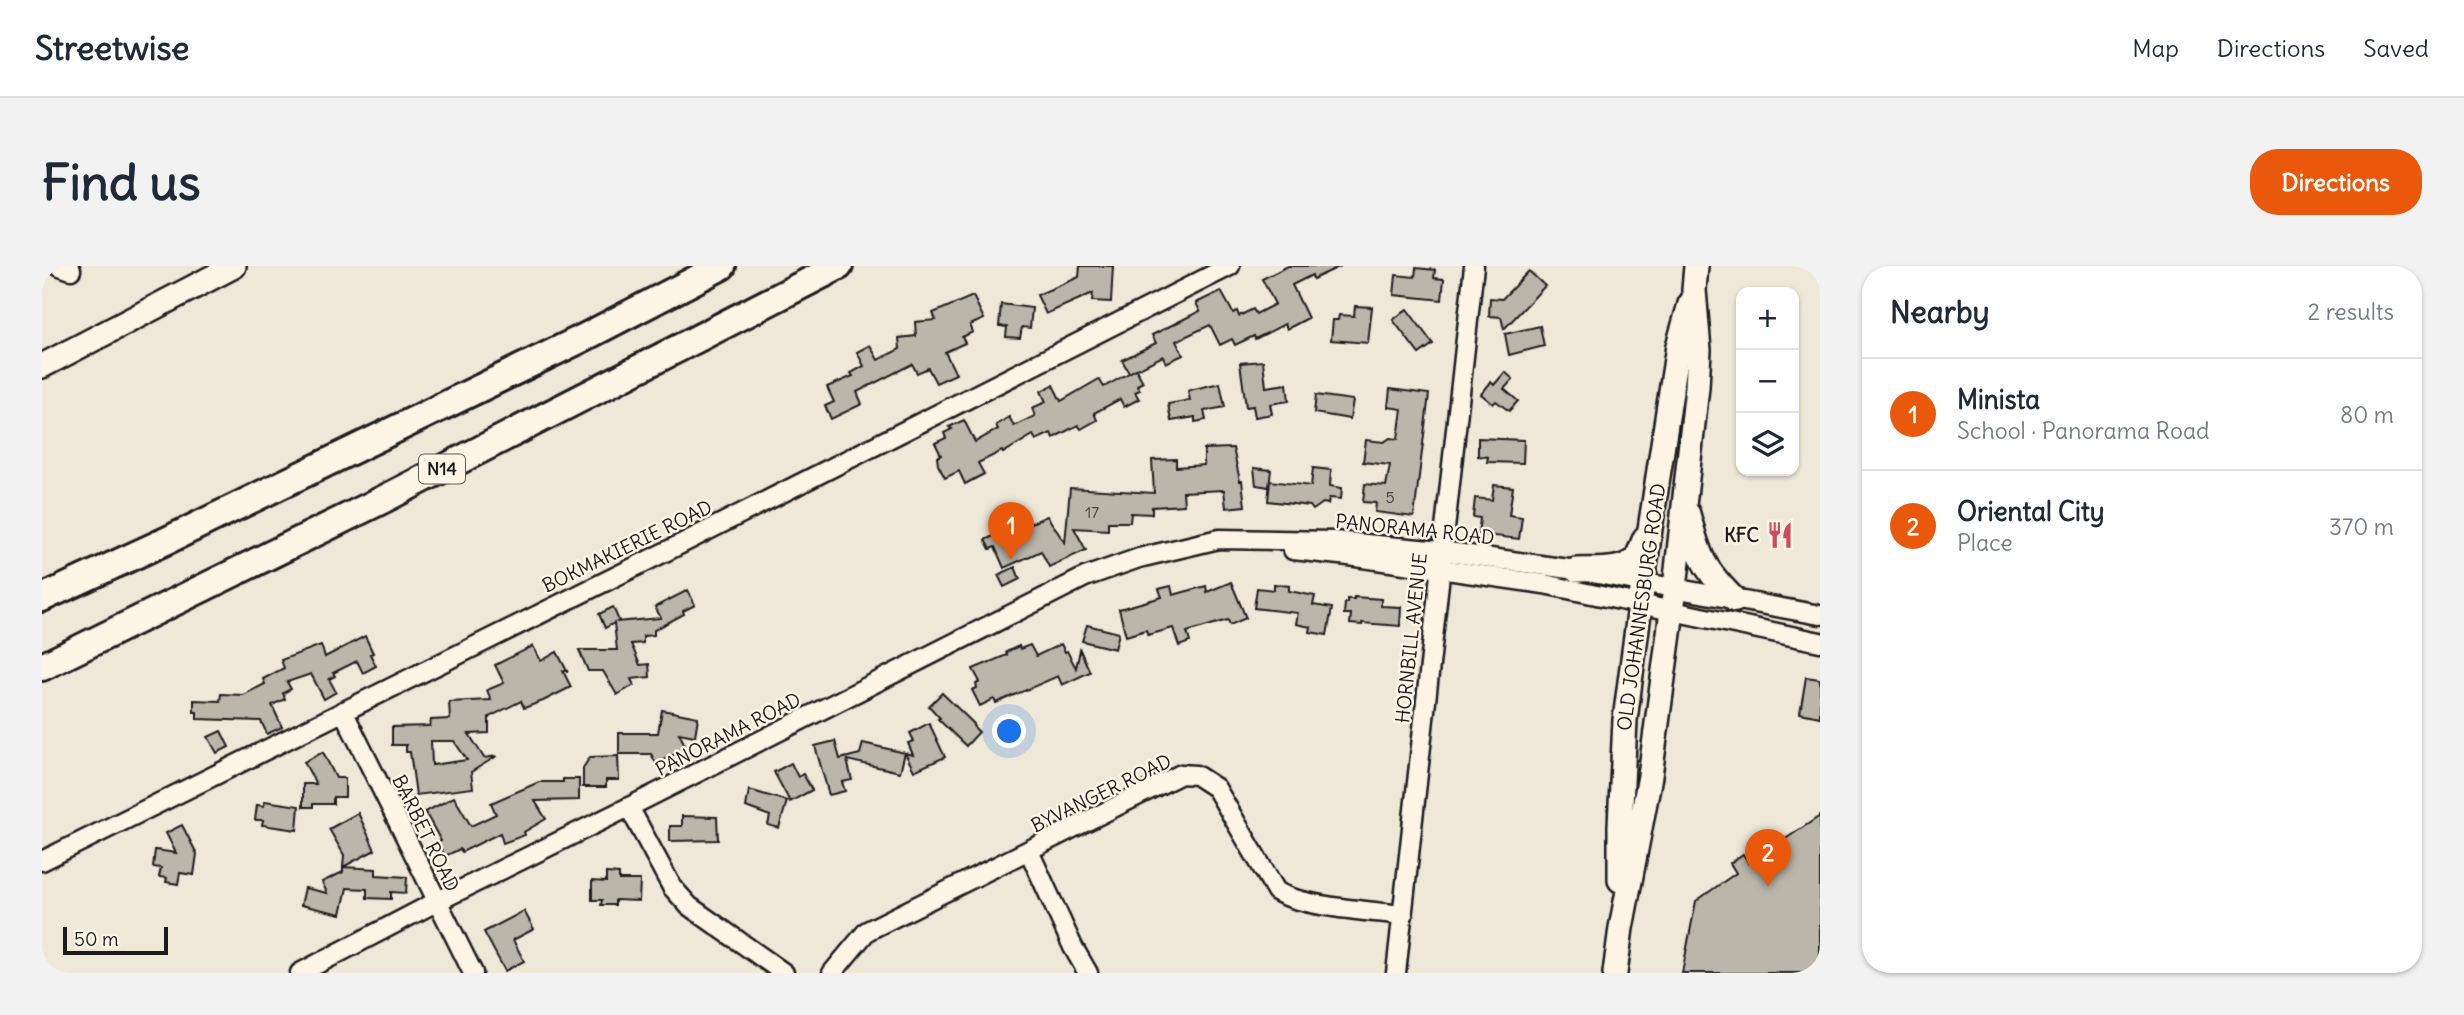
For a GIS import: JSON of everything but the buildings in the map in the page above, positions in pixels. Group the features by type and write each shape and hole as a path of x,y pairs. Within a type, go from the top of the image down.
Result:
{"highway":[{"path":"42,598 168,540 583,338 722,266"},
{"name":"N14","path":"42,667 382,500 839,266"}],"main road":[{"path":"42,366 234,266"},
{"name":"OLD JOHANNESBURG ROAD","path":"1615,973 1650,776 1685,501 1699,350 1694,290 1696,266"},
{"name":"OLD JOHANNESBURG ROAD","path":"1621,928 1622,747 1650,528 1678,346 1694,290"},
{"path":"1685,501 1699,556 1707,570 1735,600"},
{"path":"1576,570 1617,568 1628,564 1635,559 1650,528"}],"street":[{"name":"BOKMAKIERIE ROAD","path":"42,861 673,548 1230,266"},
{"name":"HORNBILL AVENUE","path":"1396,973 1474,266"},
{"name":"PANORAMA ROAD","path":"300,973 436,902 1085,577 1139,558 1219,539 1334,541 1441,551 1576,570 1820,615"},
{"name":"PANORAMA ROAD","path":"1181,548 1258,547 1349,556 1544,584 1820,642"},
{"name":"BARBET ROAD","path":"343,711 473,973"},
{"name":"BYVANGER ROAD","path":"832,973 867,931 1181,774 1196,775 1216,788 1276,891 1302,901 1403,915"},
{"path":"629,807 672,887 689,906 784,973"},
{"path":"1029,851 1073,947 1088,973"}],"place":[{"name":"KFC","path":"1780,535"},
{"name":"Minista","path":"1011,560"},
{"name":"Oriental City","path":"1768,887"}]}
